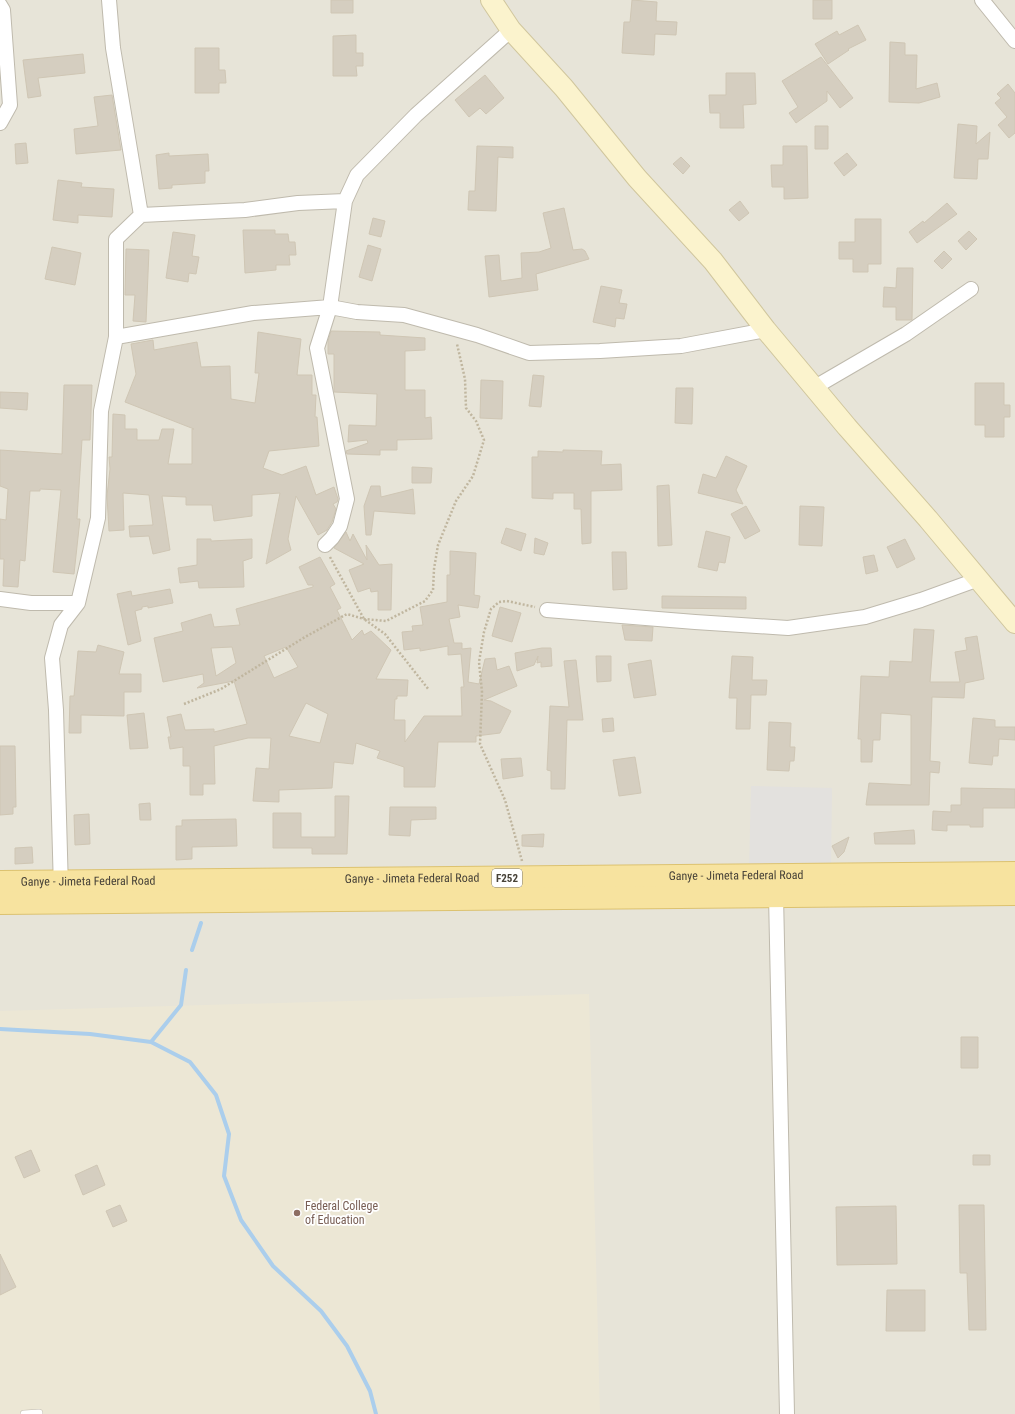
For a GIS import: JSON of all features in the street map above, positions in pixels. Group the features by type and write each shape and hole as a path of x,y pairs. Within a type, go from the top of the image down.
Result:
{"main road":[{"name":"Ganye - Jimeta Federal Road","path":"0,903 61,892 526,878 619,887 776,895 1014,878"},
{"name":"Ganye - Jimeta Federal Road","path":"0,882 61,892 619,887 1014,878"}],"street":[{"path":"109,0 113,48 141,215"},
{"path":"491,0 511,30 564,88 637,178 713,261 766,330 847,427 1015,622"},
{"path":"982,0 1015,42"},
{"path":"0,5 3,10 10,105 0,123"},
{"path":"325,545 340,526 347,498 317,348 330,307 345,200 357,175 416,115 511,30"},
{"path":"61,892 56,710 52,658 61,625 78,603 98,518 101,411 116,337 116,238 141,215 245,210 298,203 345,200"},
{"path":"815,387 906,334 971,289"},
{"path":"116,337 253,313 330,307 357,312 404,315 453,328 529,353 600,351 681,346 766,330"},
{"path":"547,610 788,628 865,617 921,600 979,579"},
{"path":"0,599 31,603 78,603"},
{"path":"776,895 787,1414"}],"lane":[{"path":"24,1414 40,1413"}],"path":[{"path":"184,704 221,689 305,637 346,614 364,619 386,621 425,601 433,590 434,569 438,545 456,502 473,476 484,440 476,421 466,408 465,379 453,328"},
{"path":"325,545 364,619 385,634 429,690"},
{"path":"526,878 505,800 480,744 482,692 479,662 484,632 492,609 499,602 507,601 547,610"}],"shaded area":[{"path":"0,0 1015,0 1015,1414 0,1414"},
{"path":"751,786 832,788 831,873 749,871"},
{"name":"Federal College of Education","path":"589,994 600,1414 0,1414 0,1011"}],"building":[{"path":"331,0 353,0 353,13 331,13"},
{"path":"632,0 657,2 656,21 677,22 676,35 655,34 654,55 622,53 624,22 630,22"},
{"path":"813,0 832,0 832,19 813,19"},
{"path":"858,25 866,40 848,49 849,50 828,64 815,44 837,31 839,35"},
{"path":"356,35 356,53 363,53 363,66 356,66 357,76 333,76 333,36"},
{"path":"890,42 905,43 905,55 917,55 916,89 937,83 940,97 919,103 889,102"},
{"path":"195,48 219,48 219,70 225,70 226,83 219,83 219,93 195,93"},
{"path":"83,54 85,73 38,78 41,96 28,98 23,60"},
{"path":"821,57 853,98 840,108 827,91 827,101 796,123 789,113 798,107 782,81"},
{"path":"726,73 755,73 756,104 743,105 744,128 720,128 720,113 710,113 709,95 726,95"},
{"path":"485,75 504,98 486,114 480,108 469,117 455,100"},
{"path":"1008,84 1015,93 1015,133 1009,138 998,125 1007,117 995,103 1001,98 997,94"},
{"path":"112,95 121,150 76,154 74,129 98,126 94,97"},
{"path":"958,124 977,126 976,144 990,132 988,159 978,159 977,179 954,178"},
{"path":"815,126 828,126 828,149 815,149"},
{"path":"26,143 28,163 16,164 15,144"},
{"path":"477,146 513,147 513,158 498,157 496,211 468,210 469,191 475,191"},
{"path":"783,146 807,146 808,198 784,199 784,187 772,187 771,165 783,165"},
{"path":"169,153 169,156 208,154 209,171 205,171 205,183 172,185 172,188 159,189 156,155"},
{"path":"847,153 857,165 844,176 834,163"},
{"path":"681,157 690,166 683,174 673,164"},
{"path":"58,180 82,183 81,187 114,189 112,217 78,215 78,223 53,220"},
{"path":"740,201 749,213 739,221 729,210"},
{"path":"947,203 957,214 917,243 909,232 923,221 924,223"},
{"path":"564,208 573,250 582,249 585,251 589,259 536,274 538,290 489,297 485,256 499,255 501,281 522,278 521,253 539,252 551,248 543,213"},
{"path":"373,218 385,221 381,237 369,234"},
{"path":"855,219 881,219 881,264 868,264 868,272 853,272 853,259 839,259 839,242 855,242"},
{"path":"243,230 275,230 275,234 288,234 289,242 295,242 296,255 289,255 290,265 276,265 276,270 245,273"},
{"path":"969,231 977,239 966,250 958,241"},
{"path":"173,232 195,235 192,256 199,257 196,274 189,273 188,282 166,278"},
{"path":"368,245 381,249 372,281 359,277"},
{"path":"52,247 81,253 75,285 45,279"},
{"path":"126,249 149,250 146,322 133,321 135,295 125,295"},
{"path":"944,251 952,259 942,269 934,261"},
{"path":"897,268 913,268 912,320 896,320 896,307 883,307 884,287 896,288"},
{"path":"601,286 622,290 619,303 627,304 624,319 616,318 615,327 593,322"},
{"path":"331,331 380,332 380,335 425,338 425,350 405,351 405,390 425,390 425,418 431,417 432,439 397,440 397,450 380,450 380,455 347,454 346,451 368,443 367,440 348,442 349,425 376,426 377,394 334,392 334,354 328,354 328,341"},
{"path":"258,332 301,339 297,375 312,375 312,395 316,395 315,417 317,417 319,446 269,451 263,468 282,475 306,466 316,495 334,487 338,499 337,502 333,504 336,509 332,522 327,530 318,535 296,496 288,539 291,550 266,564 280,493 252,495 252,516 214,521 212,505 186,505 186,497 162,496 170,550 153,554 149,536 130,537 129,526 153,525 149,495 123,493 124,530 109,531 107,496 110,469 109,457 112,457 113,414 125,415 125,429 137,429 137,440 159,440 162,429 174,429 168,464 192,464 192,429 194,429 125,402 136,374 131,344 153,340 154,350 197,342 201,367 230,366 231,399 255,403 259,373 255,373"},
{"path":"533,375 544,376 541,407 529,406"},
{"path":"481,380 503,381 502,419 480,418"},
{"path":"975,383 1004,383 1004,405 1010,405 1010,417 1004,417 1004,437 985,437 985,425 975,425"},
{"path":"64,385 92,385 90,440 82,440 77,519 80,519 74,574 53,572 61,490 40,489 40,491 30,491 25,561 20,560 18,587 3,586 4,559 0,559 0,519 6,520 8,489 0,486 0,450 62,454"},
{"path":"676,388 693,388 692,424 675,423"},
{"path":"0,392 28,393 27,410 0,408"},
{"path":"563,450 602,451 601,465 621,464 622,490 591,491 591,543 582,544 581,509 574,509 574,493 553,493 553,499 532,498 532,457 538,457 538,451 563,452"},
{"path":"726,456 747,466 736,490 743,504 698,493 703,474 716,478"},
{"path":"412,467 432,468 431,483 412,483"},
{"path":"669,485 672,545 658,546 657,486"},
{"path":"371,486 380,486 381,497 413,489 415,514 374,511 371,535 366,535 364,506"},
{"path":"746,506 760,531 745,539 731,514"},
{"path":"800,506 824,507 822,546 799,545"},
{"path":"506,528 526,534 521,551 501,543"},
{"path":"706,531 730,537 725,563 719,562 717,571 698,567"},
{"path":"346,532 350,541 353,534 367,560 366,545 379,565 392,564 391,610 378,610 378,591 371,592 370,588 358,592 349,570 364,564 334,548"},
{"path":"535,538 548,543 544,555 534,553"},
{"path":"197,539 211,539 211,541 252,539 252,558 243,561 244,587 199,588 198,581 180,583 178,568 197,565"},
{"path":"905,539 915,559 897,568 887,547"},
{"path":"450,551 476,553 474,595 480,596 478,608 458,605 460,617 449,619 454,643 462,643 462,649 471,648 468,682 479,684 485,659 495,658 497,670 509,666 517,686 484,700 491,701 511,711 500,733 476,736 476,742 438,742 435,787 404,787 404,767 377,758 380,751 356,743 353,764 334,762 332,788 279,790 279,802 253,801 256,768 269,769 271,738 248,738 214,746 215,784 203,784 203,795 190,795 190,766 183,766 183,747 170,749 168,737 171,737 167,717 181,714 185,730 214,729 214,732 247,724 234,681 197,688 204,683 203,674 163,682 154,638 183,631 181,623 211,614 214,627 240,625 236,609 313,587 313,585 308,585 299,567 320,557 335,584 330,587 341,608 337,610 352,640 362,630 364,635 371,631 391,650 376,679 408,680 407,696 397,696 397,699 395,699 394,720 405,720 405,742 424,716 462,716 461,687 464,687 461,654 448,655 448,646 420,651 420,648 404,650 402,632 413,631 412,626 423,625 420,607 447,602 447,575 450,575","holes":["232,647 236,663 216,676 211,648","286,647 298,667 274,678 264,656","306,703 328,714 320,743 289,736"]},
{"path":"612,552 626,552 627,589 613,590"},
{"path":"874,555 878,571 866,574 863,557"},
{"path":"170,589 173,603 148,608 148,606 142,607 142,609 135,611 141,641 128,645 117,594 131,591 132,596"},
{"path":"662,596 746,597 746,609 662,608"},
{"path":"500,607 521,613 512,642 492,636"},
{"path":"622,625 653,627 652,641 625,640"},
{"path":"914,629 934,630 930,682 960,682 955,652 967,650 965,638 977,636 984,679 965,683 964,698 932,697 930,761 940,762 939,773 930,772 929,805 866,805 869,783 911,785 911,715 881,713 880,740 873,740 872,762 861,762 861,739 858,739 861,676 889,677 890,661 912,662"},
{"path":"98,645 124,652 119,674 141,674 141,692 124,692 124,716 81,715 81,733 69,733 70,696 74,696 78,651 96,652"},
{"path":"542,648 551,648 552,666 541,667 541,662 537,663 538,656 534,665 517,671 515,653"},
{"path":"596,656 611,656 611,681 597,682"},
{"path":"732,656 753,657 752,680 767,680 766,695 751,695 750,729 736,729 737,698 729,698"},
{"path":"576,660 583,720 567,720 565,789 551,789 551,771 547,770 550,706 569,707 564,661"},
{"path":"651,660 656,695 634,698 628,664"},
{"path":"144,713 148,748 130,749 127,715"},
{"path":"613,718 614,731 603,732 602,719"},
{"path":"973,718 995,720 995,727 1015,727 1015,740 999,739 998,756 993,756 992,765 969,763"},
{"path":"769,722 791,723 790,747 795,747 794,761 790,761 789,771 767,770"},
{"path":"0,746 15,746 16,807 13,807 13,814 0,815"},
{"path":"635,757 641,793 619,796 613,760"},
{"path":"521,758 523,776 503,779 501,759"},
{"path":"961,788 1015,789 1015,808 983,808 983,827 970,827 970,825 947,825 947,831 932,830 933,811 951,812 951,805 961,805"},
{"path":"335,796 349,796 347,854 312,854 312,848 273,848 273,813 301,813 301,837 335,837"},
{"path":"150,803 151,820 140,820 139,804"},
{"path":"390,807 436,807 436,819 411,820 410,836 389,835"},
{"path":"89,814 90,844 75,845 74,815"},
{"path":"236,819 237,846 192,847 192,859 176,860 176,826 182,826 182,820"},
{"path":"914,830 915,844 875,844 874,833"},
{"path":"544,834 543,847 522,846 522,835"},
{"path":"849,837 844,852 838,858 832,846"},
{"path":"32,847 33,863 15,864 15,848"},
{"path":"961,1037 978,1037 978,1068 961,1068"},
{"path":"31,1150 40,1171 24,1178 15,1157"},
{"path":"973,1155 990,1155 990,1165 973,1165"},
{"path":"97,1165 105,1185 83,1195 75,1175"},
{"path":"120,1205 127,1221 113,1227 106,1211"},
{"path":"959,1205 984,1205 986,1330 969,1330 967,1273 960,1273"},
{"path":"896,1206 897,1264 837,1265 836,1207"},
{"path":"0,1254 16,1287 0,1295"},
{"path":"887,1290 925,1290 925,1331 886,1331"}],"waterway":[{"path":"192,950 201,923"},
{"path":"151,1042 181,1005 186,970"},
{"path":"0,1029 90,1034 151,1042 190,1062 216,1095 229,1134 224,1176 241,1220 273,1266 321,1311 347,1346 370,1391 376,1414"}],"place":[{"name":"Federal College of Education","path":"297,1213"}]}
